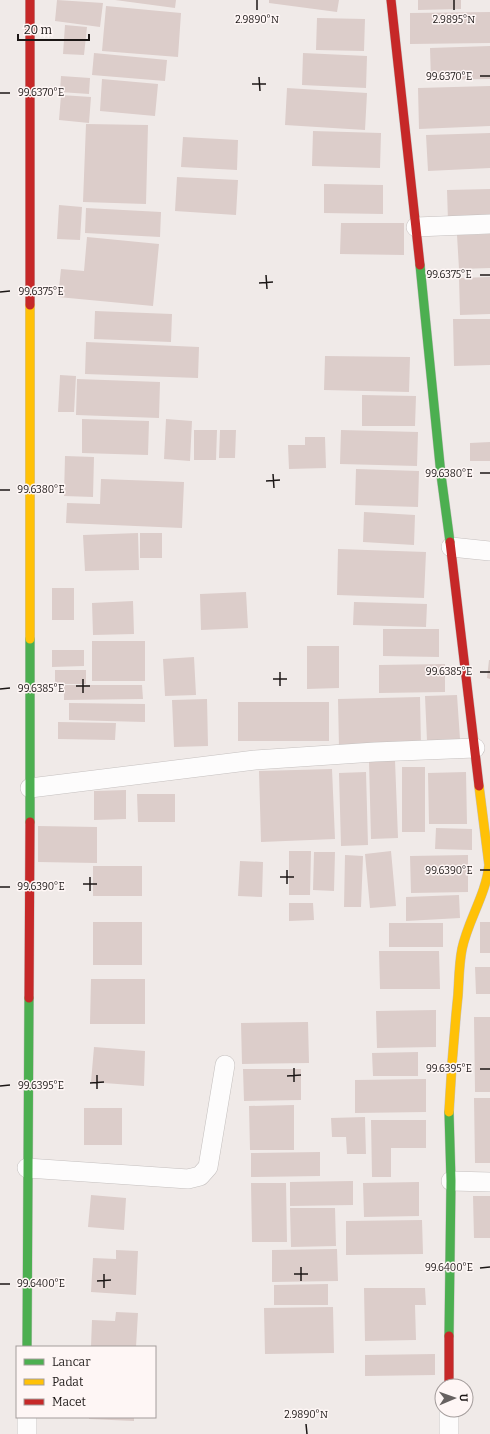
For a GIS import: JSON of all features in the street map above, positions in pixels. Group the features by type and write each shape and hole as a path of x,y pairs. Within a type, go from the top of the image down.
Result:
{"street":[{"path":"27,1346 30,788 30,0"},
{"path":"391,0 441,475 489,857 488,877 484,891 469,926 462,950 452,1053 449,1120 451,1181 450,1378"},
{"path":"416,227 490,224"},
{"path":"451,548 490,552"},
{"path":"30,788 255,760 375,752 475,748"},
{"path":"27,1168 188,1179 200,1176 208,1167 225,1065"},
{"path":"451,1181 490,1182"},
{"path":"27,1418 27,1434"},
{"path":"449,1418 449,1434"}],"building":[{"path":"57,0 103,3 100,27 55,21"},
{"path":"115,0 176,0 175,8"},
{"path":"269,0 339,0 337,12 269,3"},
{"path":"418,0 461,0 461,9 418,10"},
{"path":"106,6 181,13 178,57 102,51"},
{"path":"490,12 490,43 410,44 410,13"},
{"path":"317,18 365,19 364,51 316,50"},
{"path":"65,25 87,27 84,55 63,54"},
{"path":"490,46 490,79 431,80 430,48"},
{"path":"94,53 167,60 165,81 92,75"},
{"path":"303,53 367,56 366,88 302,85"},
{"path":"61,76 90,78 89,94 60,92"},
{"path":"102,79 158,84 155,116 100,111"},
{"path":"490,86 490,126 419,129 418,88"},
{"path":"287,88 367,93 365,130 285,125"},
{"path":"61,95 91,97 89,123 59,120"},
{"path":"86,124 148,125 146,204 83,202"},
{"path":"313,131 381,133 380,168 312,166"},
{"path":"490,133 490,168 428,171 426,135"},
{"path":"183,137 238,140 237,170 181,167"},
{"path":"177,177 238,180 236,215 175,211"},
{"path":"324,184 383,185 383,214 324,213"},
{"path":"490,189 490,219 448,221 447,190"},
{"path":"59,205 82,207 80,240 57,239"},
{"path":"86,208 161,212 160,237 85,233"},
{"path":"341,223 404,223 404,255 340,254"},
{"path":"490,234 490,268 459,269 457,235"},
{"path":"87,237 159,244 153,306 58,297 61,269 84,271"},
{"path":"490,277 490,314 460,315 459,278"},
{"path":"95,311 172,314 171,342 94,339"},
{"path":"453,319 490,319 490,365 454,366"},
{"path":"86,342 199,347 198,378 85,374"},
{"path":"325,356 410,357 409,392 324,390"},
{"path":"60,375 76,376 74,412 58,412"},
{"path":"77,379 160,382 159,418 76,415"},
{"path":"362,395 416,396 415,426 362,426"},
{"path":"82,419 149,421 148,455 82,453"},
{"path":"166,419 192,421 190,461 164,459"},
{"path":"194,430 217,430 216,460 194,460"},
{"path":"220,430 236,430 235,458 219,458"},
{"path":"341,430 418,432 417,466 340,464"},
{"path":"305,437 325,437 326,468 289,469 288,445 305,445"},
{"path":"490,442 490,461 470,461 470,443"},
{"path":"65,456 94,457 93,497 64,496"},
{"path":"356,469 419,471 418,507 355,505"},
{"path":"101,479 184,482 182,528 66,523 67,503 100,504"},
{"path":"364,512 415,515 414,545 363,542"},
{"path":"138,533 139,570 85,571 83,535"},
{"path":"140,533 162,533 162,558 140,558"},
{"path":"338,549 426,552 424,598 337,595"},
{"path":"52,588 74,588 74,620 52,620"},
{"path":"246,592 248,628 201,630 200,594"},
{"path":"133,601 134,634 93,635 92,603"},
{"path":"354,602 427,604 426,627 353,625"},
{"path":"383,629 439,629 439,657 383,656"},
{"path":"92,641 145,641 145,681 92,681"},
{"path":"307,646 339,646 339,688 307,689"},
{"path":"52,650 84,650 84,666 52,667"},
{"path":"194,657 196,695 165,696 163,659"},
{"path":"490,660 490,679 487,678"},
{"path":"445,664 445,692 379,693 379,665"},
{"path":"55,670 86,670 86,684 55,684"},
{"path":"64,685 142,685 143,699 64,700"},
{"path":"457,695 460,739 427,741 425,696"},
{"path":"420,697 421,746 339,748 338,699"},
{"path":"207,699 208,746 174,747 172,700"},
{"path":"238,702 329,702 329,741 238,741"},
{"path":"69,703 145,704 145,722 69,720"},
{"path":"58,722 116,723 115,740 58,739"},
{"path":"395,760 398,838 371,839 369,761"},
{"path":"402,767 425,767 425,832 402,832"},
{"path":"332,769 335,839 261,842 259,771"},
{"path":"366,772 368,845 341,846 339,773"},
{"path":"466,772 467,824 429,824 428,773"},
{"path":"126,790 126,819 94,820 94,791"},
{"path":"137,794 175,794 175,822 138,822"},
{"path":"38,826 97,827 97,863 38,862"},
{"path":"436,828 472,829 472,850 435,849"},
{"path":"289,851 311,851 310,895 289,895"},
{"path":"391,851 396,906 370,908 365,854"},
{"path":"314,852 335,852 334,891 313,890"},
{"path":"345,855 363,856 361,907 344,907"},
{"path":"468,855 468,892 411,893 410,856"},
{"path":"240,861 263,862 262,897 238,896"},
{"path":"93,866 142,866 142,896 93,896"},
{"path":"459,895 460,918 406,921 406,897"},
{"path":"289,903 313,903 314,920 289,921"},
{"path":"93,922 142,922 142,965 93,965"},
{"path":"480,922 490,922 490,953 480,953"},
{"path":"389,923 443,923 443,947 389,947"},
{"path":"379,951 439,951 440,989 380,989"},
{"path":"475,967 490,967 490,994 476,994"},
{"path":"91,979 145,979 145,1024 90,1024"},
{"path":"436,1010 436,1047 377,1048 376,1011"},
{"path":"474,1017 490,1017 490,1092 475,1092"},
{"path":"308,1022 309,1063 242,1064 241,1023"},
{"path":"94,1047 145,1051 144,1086 91,1082"},
{"path":"418,1052 418,1076 373,1076 372,1053"},
{"path":"243,1069 301,1069 301,1100 244,1101"},
{"path":"426,1079 426,1112 355,1113 355,1080"},
{"path":"474,1098 490,1098 490,1163 475,1163"},
{"path":"294,1105 294,1150 250,1150 249,1106"},
{"path":"84,1108 122,1108 122,1145 84,1145"},
{"path":"365,1117 366,1154 347,1154 346,1137 332,1137 331,1118"},
{"path":"371,1120 426,1120 426,1148 391,1148 391,1177 372,1177"},
{"path":"320,1152 320,1176 251,1177 251,1153"},
{"path":"353,1181 353,1205 290,1206 290,1182"},
{"path":"419,1182 419,1216 364,1217 363,1183"},
{"path":"251,1183 286,1183 287,1242 252,1242"},
{"path":"91,1195 126,1198 124,1230 88,1227"},
{"path":"473,1196 490,1196 490,1238 474,1238"},
{"path":"290,1208 335,1208 336,1246 291,1247"},
{"path":"422,1220 423,1254 346,1255 346,1221"},
{"path":"337,1249 338,1281 272,1282 272,1250"},
{"path":"116,1250 138,1251 136,1295 91,1292 93,1258 116,1259"},
{"path":"328,1284 328,1305 274,1305 274,1285"},
{"path":"364,1288 425,1288 426,1305 415,1305 416,1340 365,1341"},
{"path":"333,1307 334,1353 265,1354 264,1308"},
{"path":"116,1312 138,1313 136,1346 91,1346 92,1320 115,1321"},
{"path":"435,1354 435,1375 365,1376 365,1355"},
{"path":"134,1418 134,1421 89,1419"}],"traffic: fast":[{"path":"420,265 441,475 450,542"},
{"path":"30,639 30,822"},
{"path":"27,1346 29,998"},
{"path":"449,1112 451,1181 449,1336"}],"traffic: slow":[{"path":"30,305 30,639"},
{"path":"449,1112 461,955 468,928 481,897 489,865 479,786"}],"traffic: jam":[{"path":"30,0 30,305"},
{"path":"391,0 420,265"},
{"path":"450,542 479,786"},
{"path":"29,998 30,822"},
{"path":"449,1336 449,1378"}]}
